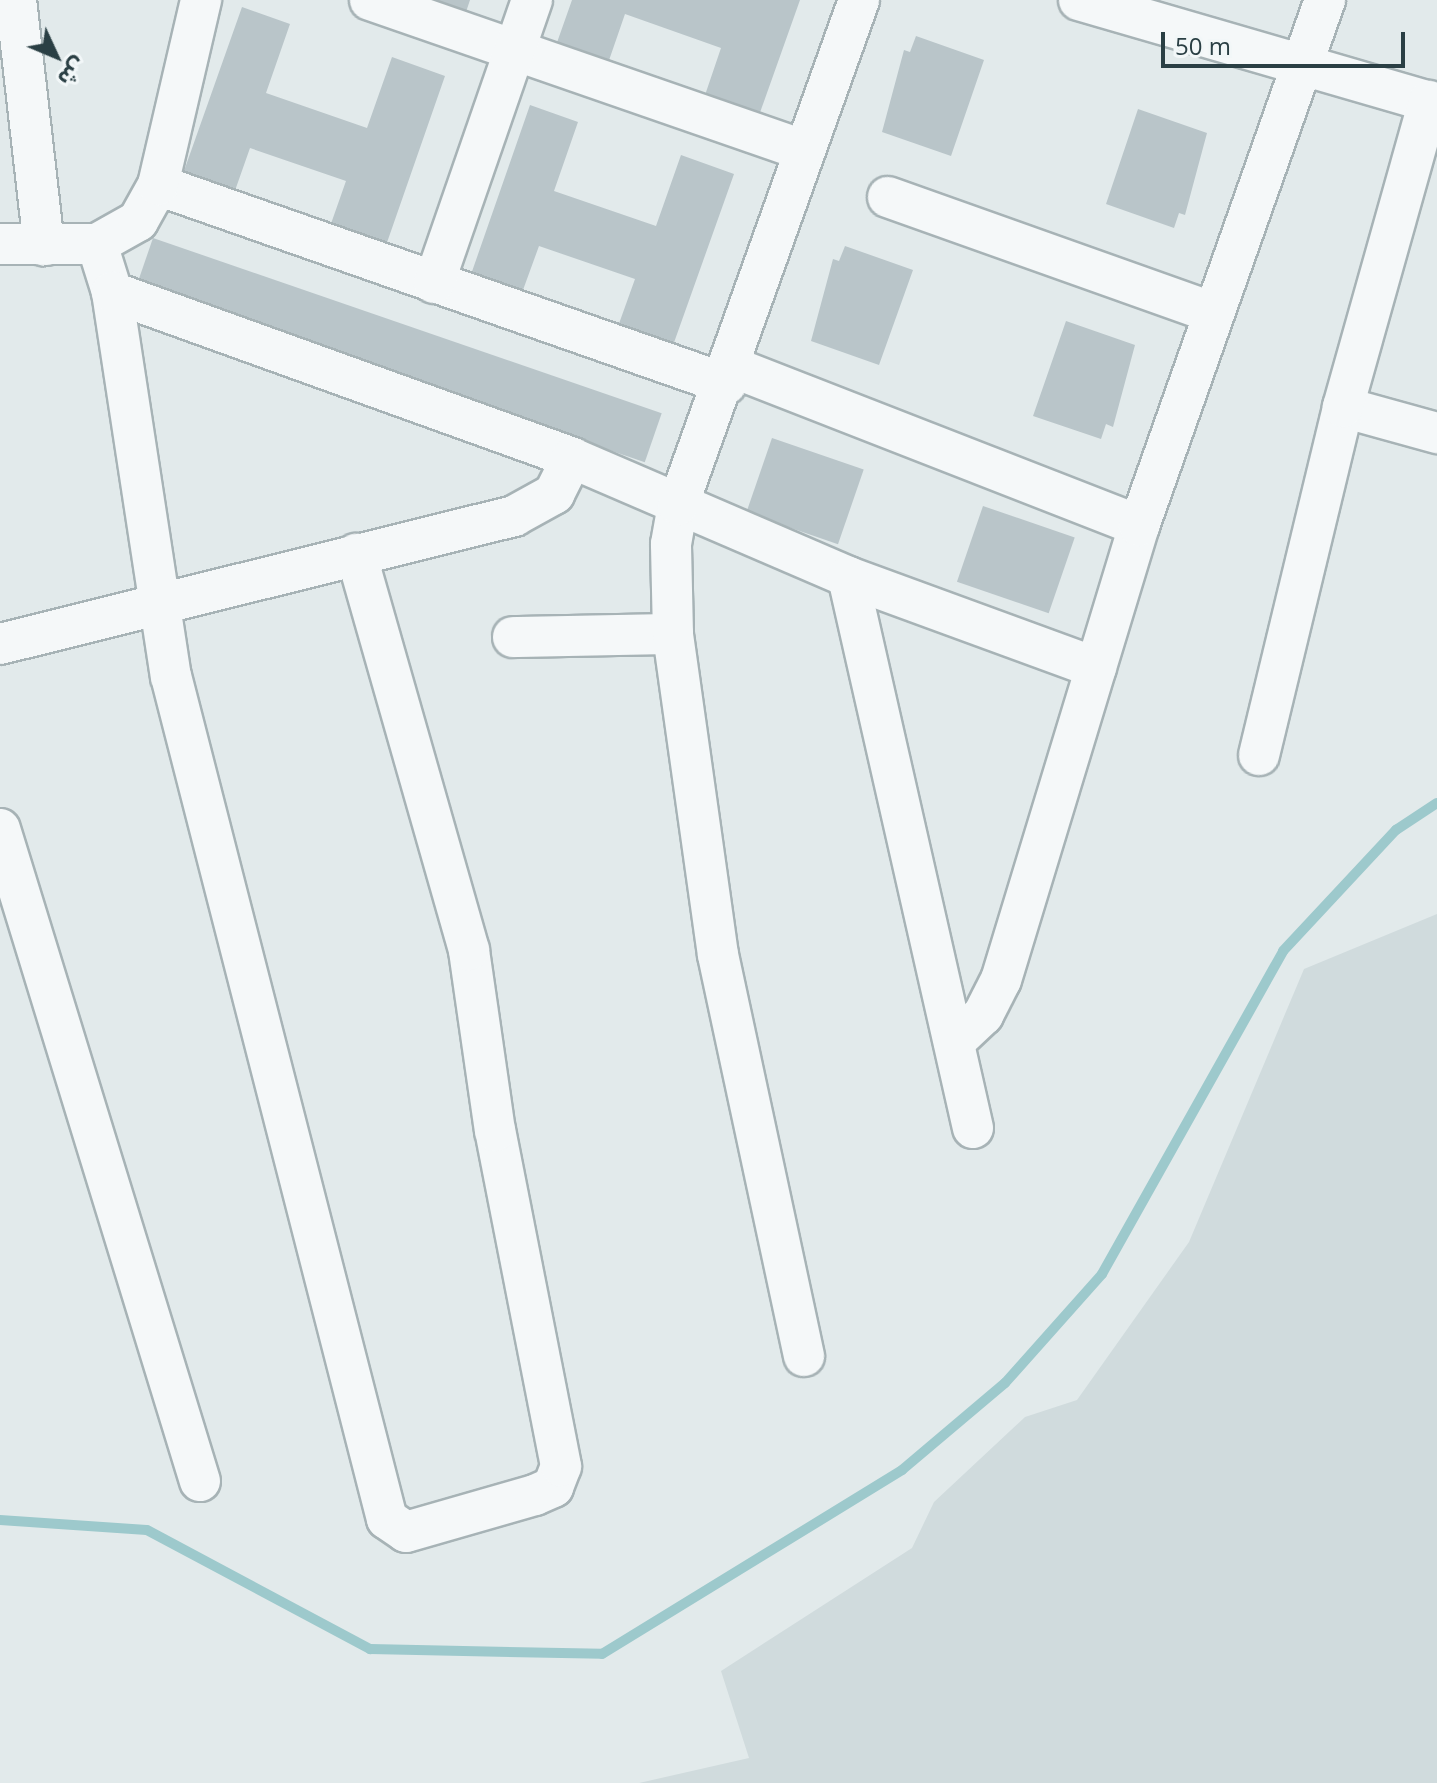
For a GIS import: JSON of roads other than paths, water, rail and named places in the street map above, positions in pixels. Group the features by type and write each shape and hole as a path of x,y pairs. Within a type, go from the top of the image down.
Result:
{"street":[{"path":"16,0 10,42 44,245"},
{"path":"0,244 97,244 138,221 158,185 201,0"},
{"path":"370,0 513,53 805,151"},
{"path":"434,283 532,0"},
{"path":"804,1356 718,955 673,634 671,544 678,505 729,376 859,0"},
{"path":"1079,0 1433,103 1343,407 1259,755"},
{"path":"954,1042 983,1015 1001,980 1139,526 1325,0"},
{"path":"158,185 434,283 729,376 1139,526"},
{"path":"888,197 1213,313"},
{"path":"97,244 112,292 155,603 387,1519 406,1532 535,1495 553,1487 561,1466 495,1131 469,950 356,554"},
{"path":"112,292 572,458 848,577 1096,668"},
{"path":"1343,407 1437,433"},
{"path":"0,644 538,506 554,494 572,458"},
{"path":"848,577 973,1128"},
{"path":"513,637 673,634"},
{"path":"0,829 200,1481"}],"waterway":[{"path":"0,1520 147,1530 370,1649 602,1654 902,1470 1005,1383 1102,1274 1283,951 1396,830 1437,803"}]}
